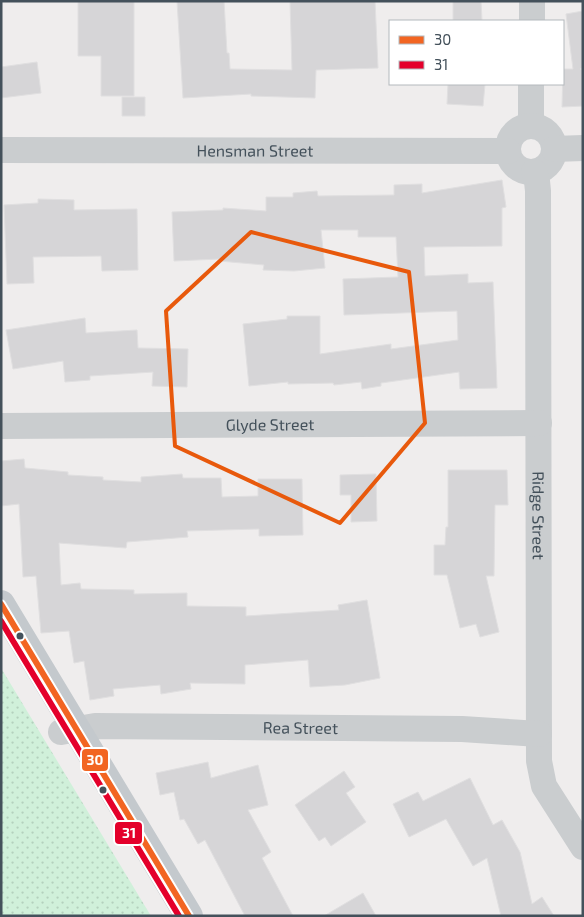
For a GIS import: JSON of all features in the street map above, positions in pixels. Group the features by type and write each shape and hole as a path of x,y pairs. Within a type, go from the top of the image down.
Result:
{"main road":[{"path":"1,604 69,731 173,916"},
{"path":"1,631 69,731 189,916"}],"street":[{"path":"532,1 532,20"},
{"path":"531,85 531,125"},
{"path":"531,125 546,131 553,141 554,149 552,157 545,167 534,172 519,169 511,162 508,151 509,140 519,129 531,125"},
{"path":"554,149 583,148"},
{"name":"Hensman Street","path":"1,150 508,151"},
{"name":"Ridge Street","path":"534,172 538,191 539,761 544,786 583,847"},
{"name":"Glyde Street","path":"1,426 538,423"},
{"name":"Rea Street","path":"69,731 95,726 462,729 539,734"}],"highlighted area":[{"path":"251,232 409,272 425,423 340,523 175,446 166,311"}],"green space":[{"path":"1,668 151,916 1,916"}],"building":[{"path":"78,1 134,1 134,96 101,96 101,56 78,56"},
{"path":"177,1 224,1 227,53 229,53 230,69 292,70 290,1 375,1 378,68 316,70 315,98 251,96 251,94 183,98"},
{"path":"453,1 481,1 482,20 453,20"},
{"path":"583,11 583,106 562,107 564,69 573,69 566,14"},
{"path":"37,62 41,93 1,98 1,67"},
{"path":"448,85 485,85 483,106 447,104"},
{"path":"122,97 145,97 145,116 122,116"},
{"path":"502,180 506,207 502,208 502,246 424,247 425,276 468,274 468,283 493,282 497,388 460,389 459,372 381,383 381,386 362,389 361,382 334,385 333,383 288,384 288,382 249,386 243,324 287,319 287,316 320,316 320,354 391,344 391,349 458,340 457,311 344,315 343,279 398,277 396,237 358,237 358,230 321,230 325,268 294,271 263,270 264,265 219,261 219,259 174,261 172,212 223,210 223,208 266,211 266,197 293,197 293,193 317,191 318,196 394,195 394,185 422,184 422,193"},
{"path":"38,199 74,200 74,210 137,209 138,270 102,271 101,256 33,257 34,283 7,284 4,205 38,203"},
{"path":"85,318 86,333 137,330 138,348 188,349 187,387 152,386 153,372 90,376 90,380 65,382 63,361 13,369 6,330"},
{"path":"24,459 25,468 68,472 68,475 103,477 103,480 141,482 141,477 182,474 183,478 221,478 222,497 258,496 258,479 302,479 303,535 259,536 259,529 187,531 188,537 127,542 126,548 59,543 61,585 80,583 81,589 134,590 134,594 187,593 187,606 246,607 246,616 339,610 338,605 367,600 380,678 345,685 310,687 308,660 245,665 245,684 190,683 191,689 161,694 160,685 113,689 114,696 90,700 84,661 74,663 69,631 41,633 36,576 23,577 19,504 1,506 1,461"},
{"path":"448,470 507,470 508,505 495,505 494,576 486,576 499,632 480,637 476,624 460,628 447,575 434,575 434,545 445,545 446,527 448,527"},
{"path":"376,474 377,521 351,522 351,495 340,495 340,475"},
{"path":"208,762 211,778 258,765 268,805 248,810 271,852 262,858 293,916 245,916 205,840 198,844 184,819 180,820 174,792 160,795 156,773"},
{"path":"344,771 355,787 346,793 366,822 331,846 325,837 319,841 295,805"},
{"path":"470,778 493,825 502,820 520,852 532,904 542,897 554,916 501,916 487,858 473,866 446,819 409,837 393,804 418,792 423,801"},
{"path":"363,893 376,916 324,916"}],"transit line":[{"name":"30","path":"1,604 189,916"},
{"name":"31","path":"1,621 179,916"}]}
